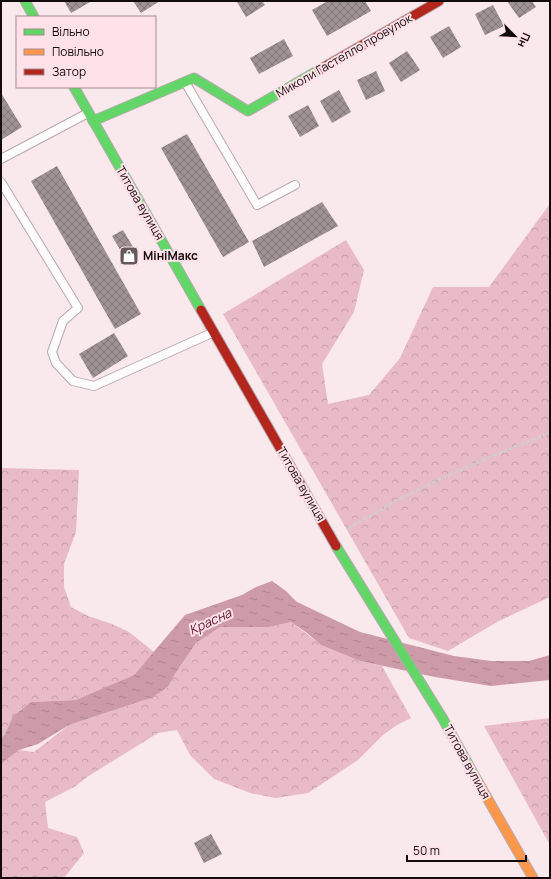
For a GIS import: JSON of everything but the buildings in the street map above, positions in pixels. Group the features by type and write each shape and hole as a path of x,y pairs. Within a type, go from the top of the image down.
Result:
{"street":[{"path":"25,1 33,16"},
{"name":"Миколи Гастелло провулок","path":"185,81 194,78 248,111 439,1"},
{"path":"94,121 185,81"},
{"name":"Титова вулиця","path":"75,88 332,539 443,720 533,878"}],"lane":[{"path":"185,81 257,205 295,185"},
{"path":"1,159 88,112"},
{"path":"1,182 78,308 63,321 52,352 56,363 73,381 94,386 214,332"}],"path":[{"path":"332,539 369,516 433,482 506,450 550,433"}],"green space":[{"path":"549,205 550,597 497,622 448,651 409,638 223,314 346,240 364,270 354,312 322,364 328,404 369,395 400,358 433,287 489,287"},
{"path":"1,468 79,470 76,532 64,564 64,587 71,607 88,616 112,624 129,632 154,652 134,675 99,691 76,700 31,702 13,716 5,734 1,738"},
{"path":"291,622 321,645 360,661 382,666 411,718 397,725 383,735 358,760 308,793 276,798 250,793 214,779 190,755 177,730 158,733 87,777 76,786 45,802 48,828 77,837 84,853 64,878 1,878 1,764 19,750 34,752 69,725 145,700 168,687 196,643 219,627 269,627"},
{"path":"550,718 550,845 484,726"}],"water":[{"name":"Красна","path":"272,581 286,591 297,602 360,632 454,656 491,661 529,661 550,655 550,680 491,686 435,677 360,661 321,645 291,622 269,627 220,627 196,643 168,687 151,698 69,725 38,744 19,750 1,764 1,738 5,734 13,716 31,702 76,700 134,675 185,615 242,595 256,587"}],"traffic: fast":[{"path":"25,1 33,16"},
{"path":"93,121 194,78 248,111 319,70"},
{"path":"75,88 201,310"},
{"path":"336,546 443,719 478,782"}],"traffic: slow":[{"path":"478,782 533,878"}],"traffic: jam":[{"path":"319,70 439,1"},
{"path":"201,310 336,546"}],"place":[{"name":"МініМакс","path":"129,256"}]}
